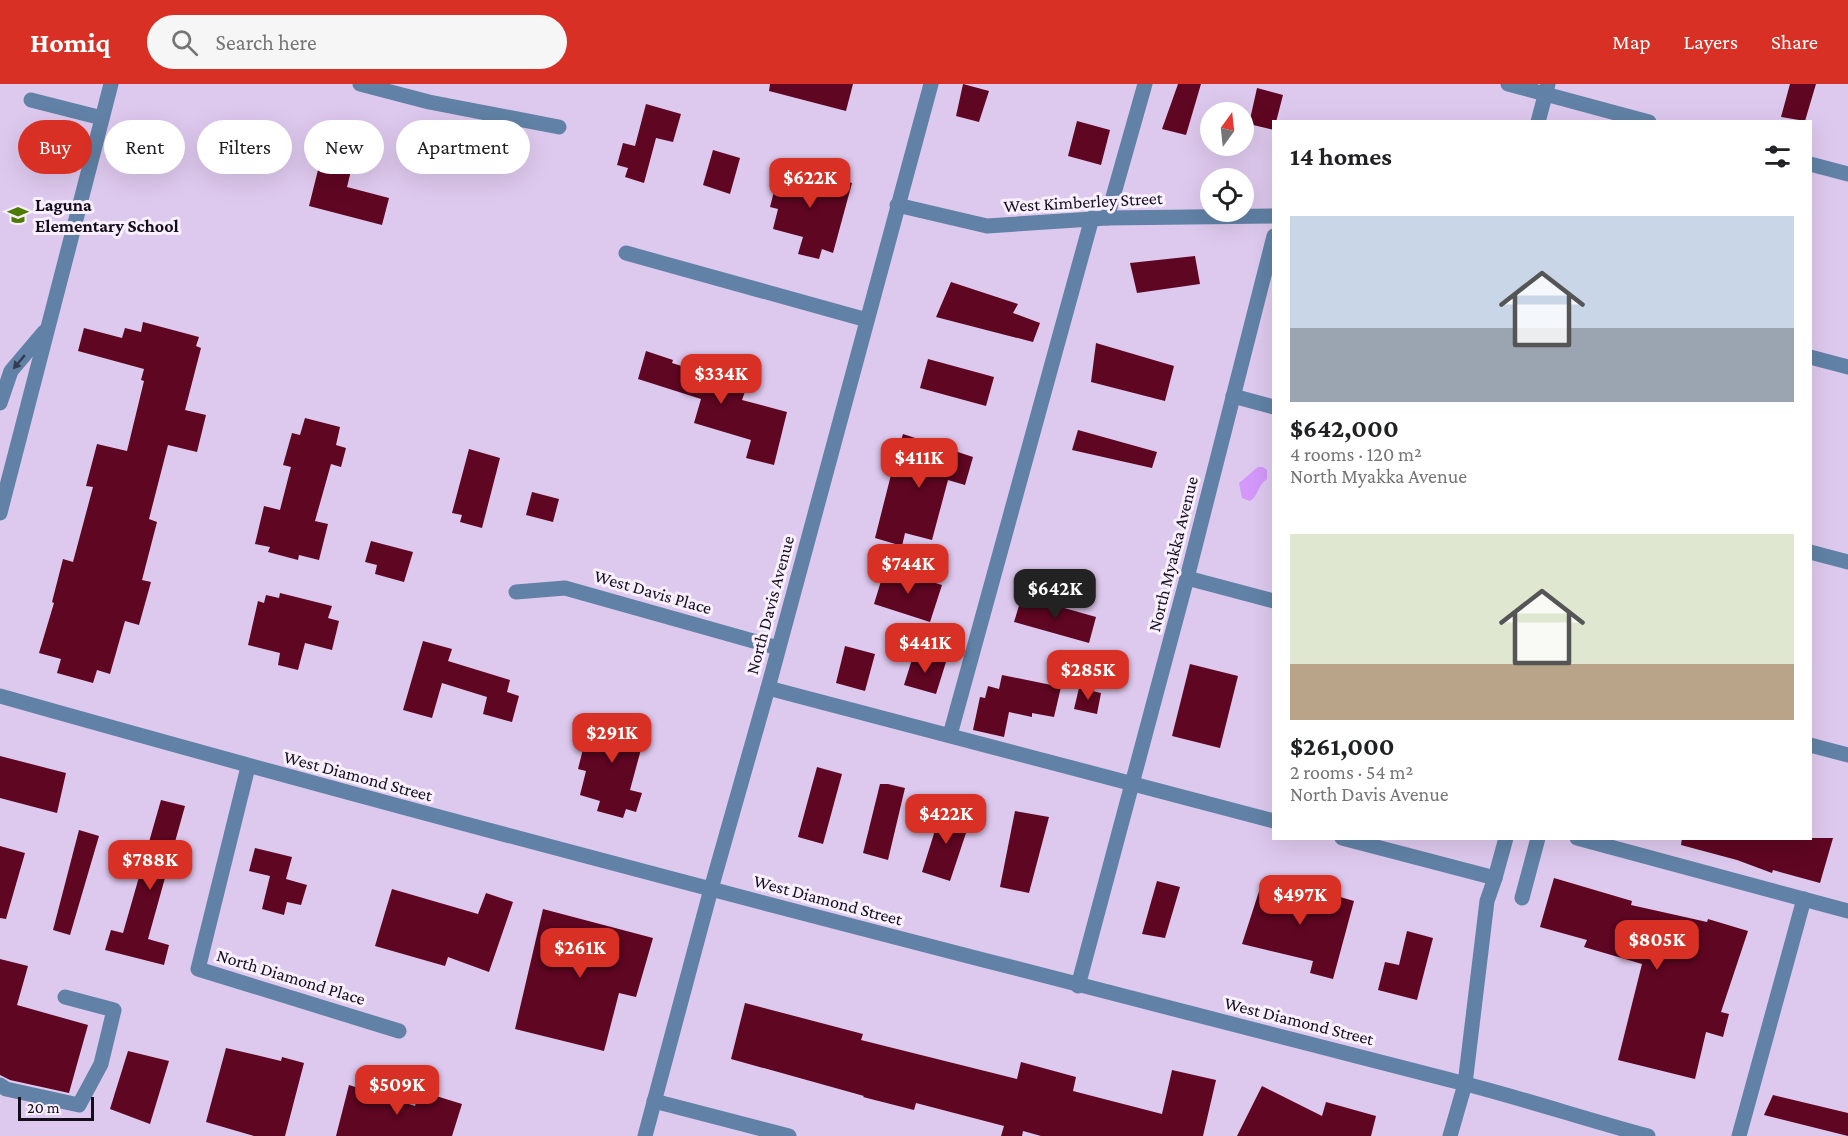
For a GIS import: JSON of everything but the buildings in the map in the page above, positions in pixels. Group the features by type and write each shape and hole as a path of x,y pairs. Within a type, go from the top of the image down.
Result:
{"street":[{"path":"0,513 111,84"},
{"path":"360,84 429,102 559,127"},
{"name":"North Davis Avenue","path":"645,1136 931,84"},
{"path":"950,735 1100,218 1145,84"},
{"path":"1508,84 1547,89 1643,120"},
{"path":"1539,120 1547,89"},
{"path":"31,100 102,118"},
{"path":"1812,165 1848,174"},
{"name":"West Kimberley Street","path":"897,205 987,226 1100,218 1272,216"},
{"name":"North Myakka Avenue","path":"1078,986 1187,578 1272,244"},
{"path":"626,254 867,320"},
{"path":"0,403 11,371 48,327"},
{"path":"1812,358 1848,367"},
{"path":"1233,396 1272,406"},
{"path":"1812,553 1848,562"},
{"path":"1187,578 1272,600"},
{"name":"West Davis Place","path":"516,592 565,588 778,648"},
{"path":"768,688 1272,820"},
{"name":"West Diamond Street","path":"0,696 248,767 1078,986 1465,1084 1590,1129 1648,1136"},
{"path":"1812,746 1848,755"},
{"name":"North Diamond Place","path":"248,767 198,969 399,1031"},
{"path":"1350,840 1495,878"},
{"path":"1450,1136 1465,1084 1487,901 1505,840"},
{"path":"1522,898 1537,840"},
{"path":"1584,840 1848,911"},
{"path":"1739,1136 1804,899"},
{"path":"0,1085 6,1089 79,1105 101,1064 114,1010 65,997"},
{"path":"654,1101 789,1136"}],"shaded area":[{"path":"1258,467 1267,470 1267,479 1250,501 1242,498 1239,483"}],"place":[{"name":"Laguna Elementary School","path":"18,215"}]}
